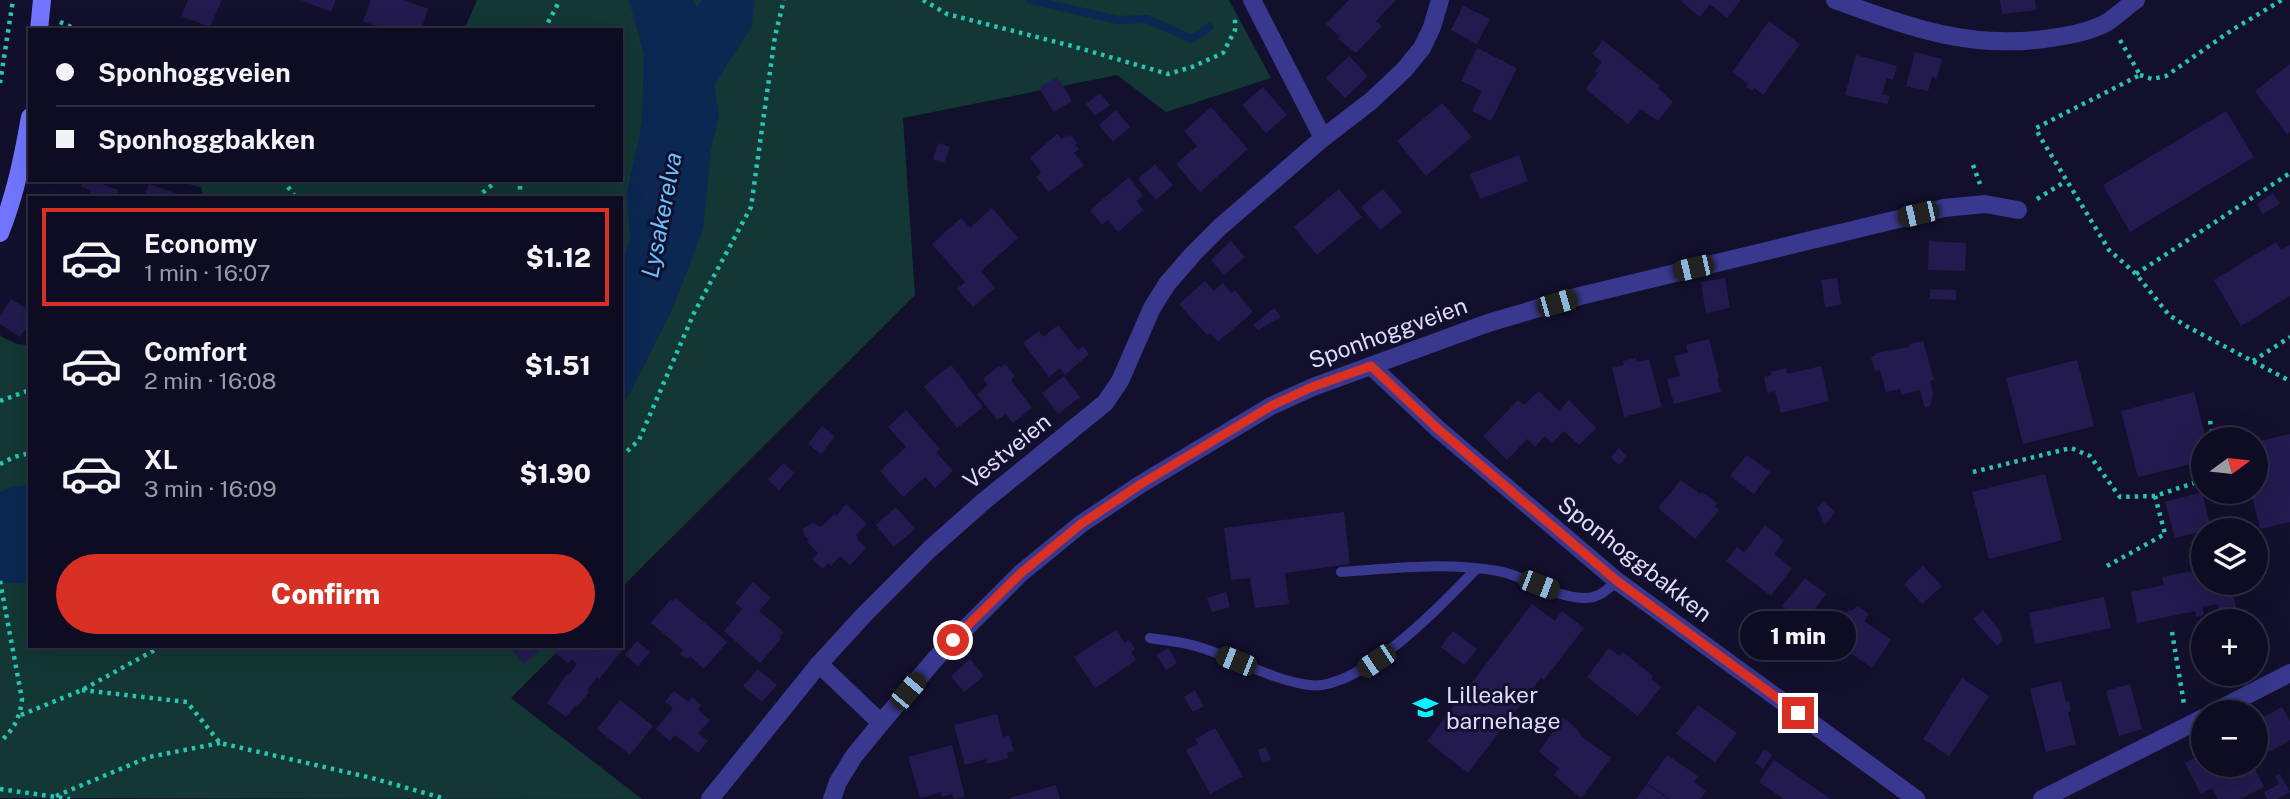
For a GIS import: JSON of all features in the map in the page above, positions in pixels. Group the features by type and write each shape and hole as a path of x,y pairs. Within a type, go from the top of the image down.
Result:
{"main road":[{"path":"39,28 42,0"},
{"path":"0,233 23,157 28,128"}],"street":[{"path":"1252,0 1323,138"},
{"name":"Vestveien","path":"710,799 819,664 930,549 984,501 1105,403 1120,381 1152,308 1192,254 1404,70 1422,48 1440,0"},
{"path":"1835,0 1899,23 1964,39 1994,41 2029,40 2083,32 2106,22 2136,0"},
{"name":"Sponhoggveien","path":"832,799 838,782 854,757 881,723 936,658 1021,573 1081,524 1152,477 1271,406 1312,387 1488,323 1580,296 1944,208 1985,204 2018,210"},
{"name":"Sponhoggbakken","path":"1371,366 1438,429 1617,581 1916,799"},
{"path":"819,664 881,723"},
{"path":"2237,700 2290,673"},
{"path":"2042,799 2191,724"}],"lane":[{"path":"1341,572 1440,567 1499,571 1559,593 1582,598 1593,598 1617,581"},
{"path":"1150,638 1200,647 1308,685 1333,684 1376,661 1449,597 1476,569"}],"path":[{"path":"0,83 13,0"},
{"path":"545,28 560,0"},
{"path":"623,455 639,440 694,313 751,207 775,36 784,0"},
{"path":"923,0 947,14 1167,74 1192,67 1223,53 1235,30 1235,9"},
{"path":"2106,22 2118,36 2140,75 2152,79 2166,76 2232,30 2282,0"},
{"path":"2140,75 2036,128 2109,250 2136,274 2169,315 2290,382"},
{"path":"2136,274 2290,173"},
{"path":"2018,210 2066,181"},
{"path":"478,196 496,182"},
{"path":"2252,362 2290,337"},
{"path":"0,401 28,391"},
{"path":"2210,421 2211,427"},
{"path":"1973,472 2071,448 2090,456 2120,497 2155,496 2191,484"},
{"path":"0,464 28,454"},
{"path":"2107,566 2165,534 2155,496"},
{"path":"0,581 20,694 21,715 12,730 0,742"},
{"path":"2172,632 2191,706"},
{"path":"21,715 82,690 158,648"},
{"path":"82,690 187,702 220,743"},
{"path":"56,796 149,757 220,743 372,778 446,799"},
{"path":"0,789 70,799"}],"green space":[{"path":"477,0 1229,0 1271,78 1166,112 1117,75 903,118 915,295 623,586 623,196 203,196 201,187 181,182 623,182 623,28 465,28"},
{"path":"0,336 17,344 28,345 28,648 561,648 511,698 642,799 0,798"}],"water":[{"name":"Lysakerelva","path":"629,0 693,0 697,7 702,0 755,0 751,28 714,85 719,115 711,150 703,229 673,308 629,395 623,402 623,260 630,239 627,192 642,123 644,55"},
{"path":"28,484 28,583 0,583 0,492"}],"building":[{"path":"188,0 222,0 210,27 181,16"},
{"path":"301,0 336,0 331,12"},
{"path":"371,0 403,0 428,9 422,28 382,28 363,21"},
{"path":"1349,0 1396,0 1376,21 1382,26 1356,53 1338,39 1340,37 1326,24"},
{"path":"1680,0 1741,0 1727,18 1710,4 1700,17"},
{"path":"2000,0 2035,0 2036,10 2002,14"},
{"path":"1463,6 1490,19 1477,44 1451,30"},
{"path":"1769,21 1800,44 1763,95 1755,88 1752,91 1746,87 1748,84 1732,72"},
{"path":"1603,40 1660,86 1658,88 1673,102 1658,121 1641,109 1628,124 1586,89 1598,73 1595,71 1602,62 1592,54"},
{"path":"1477,48 1517,68 1491,121 1472,111 1482,91 1461,81"},
{"path":"1915,52 1942,59 1937,78 1932,77 1928,91 1906,86"},
{"path":"1856,55 1897,66 1893,80 1887,78 1882,94 1890,96 1887,104 1845,95"},
{"path":"1349,56 1368,76 1345,98 1326,78"},
{"path":"2290,64 2290,132 2287,134 2255,91"},
{"path":"1057,76 1072,101 1054,112 1039,88"},
{"path":"1263,87 1287,115 1266,133 1242,105"},
{"path":"1100,93 1110,105 1095,116 1086,104"},
{"path":"1442,103 1472,137 1426,176 1397,141"},
{"path":"1211,107 1248,149 1200,192 1176,164 1197,146 1184,131"},
{"path":"1116,110 1130,127 1113,142 1099,125"},
{"path":"2226,111 2254,157 2130,232 2103,185"},
{"path":"1057,134 1062,139 1071,135 1079,149 1074,153 1084,165 1049,192 1036,177 1041,172 1030,158"},
{"path":"938,143 950,147 944,163 933,159"},
{"path":"1519,155 1528,181 1480,199 1470,174"},
{"path":"1155,164 1173,185 1156,200 1138,179"},
{"path":"1129,177 1143,196 1136,201 1143,210 1118,232 1108,220 1102,225 1090,210"},
{"path":"83,182 96,182 118,190 116,196 90,196 91,190 81,187"},
{"path":"149,184 178,194 178,196 145,196"},
{"path":"1339,189 1362,217 1317,255 1294,227"},
{"path":"1383,189 1402,212 1380,230 1361,207"},
{"path":"2273,193 2280,204 2263,214 2257,204"},
{"path":"992,208 1018,238 981,271 995,288 973,307 957,289 965,282 932,244 961,218 970,228"},
{"path":"1231,241 1245,257 1224,275 1211,260"},
{"path":"1929,241 1966,243 1965,271 1928,270"},
{"path":"2276,242 2281,250 2290,245 2290,296 2241,326 2214,280"},
{"path":"1725,278 1730,308 1706,313 1701,282"},
{"path":"1837,278 1841,305 1825,307 1821,280"},
{"path":"1205,281 1214,291 1223,283 1231,293 1235,290 1253,312 1218,342 1210,333 1207,335 1179,304"},
{"path":"1930,289 1956,290 1956,300 1930,299"},
{"path":"11,299 28,310 28,325 20,337 0,324 0,317"},
{"path":"1274,308 1281,317 1258,330 1253,325"},
{"path":"1058,325 1078,350 1083,346 1089,354 1065,375 1060,368 1049,377 1023,343 1039,331 1043,337"},
{"path":"1709,339 1721,392 1674,404 1667,379 1680,376 1674,356 1688,353 1686,345"},
{"path":"1923,341 1934,380 1930,381 1933,393 1930,406 1925,408 1920,390 1901,395 1900,389 1886,392 1880,370 1875,371 1871,357 1876,355 1875,353 1909,347 1909,344"},
{"path":"1636,358 1637,362 1649,359 1662,407 1624,417 1612,368 1624,365 1623,361"},
{"path":"2077,360 2094,426 2023,444 2006,378"},
{"path":"1005,364 1015,376 1011,380 1032,408 1013,423 1006,414 997,420 977,394 988,385 983,379"},
{"path":"951,365 983,407 957,428 924,386"},
{"path":"1821,366 1829,401 1781,413 1775,391 1767,393 1764,377 1786,368 1787,374"},
{"path":"1064,376 1080,397 1058,414 1042,393"},
{"path":"1539,391 1559,411 1569,400 1596,428 1579,445 1564,431 1552,443 1545,436 1535,447 1527,439 1507,460 1483,436 1518,400 1524,405"},
{"path":"2194,392 2203,427 2191,427 2191,464 2138,477 2121,411"},
{"path":"906,410 940,449 936,452 953,471 935,488 925,477 903,497 880,471 906,447 888,427"},
{"path":"822,426 835,436 821,454 808,444"},
{"path":"2290,434 2290,522 2268,527 2268,518 2257,518 2254,504 2268,504 2268,439"},
{"path":"1619,448 1627,457 1619,465 1611,457"},
{"path":"1747,455 1770,472 1754,494 1730,476"},
{"path":"783,463 795,473 779,490 768,480"},
{"path":"2045,474 2062,540 1989,559 1972,492"},
{"path":"1681,480 1717,503 1714,506 1719,510 1695,539 1658,508"},
{"path":"2191,495 2191,504 2205,504 2208,518 2191,518 2191,534 2175,538 2165,502"},
{"path":"1823,501 1835,512 1825,525 1817,508"},
{"path":"846,504 867,524 856,535 866,548 850,565 840,556 831,566 828,563 823,569 812,559 818,553 807,542 809,540 804,535 803,528 813,523 821,527"},
{"path":"896,507 915,529 894,547 876,525"},
{"path":"1344,512 1350,564 1285,573 1289,604 1255,608 1250,578 1231,580 1224,528"},
{"path":"1765,525 1784,540 1774,554 1792,568 1771,596 1726,561 1737,547 1744,553"},
{"path":"1923,566 1942,586 1922,604 1904,584"},
{"path":"2191,571 2191,595 2233,595 2236,609 2219,609 2218,604 2137,623 2131,592 2164,585 2162,577"},
{"path":"1805,578 1826,594 1804,623 1782,606"},
{"path":"753,582 771,598 759,611 784,632 760,663 724,631 742,609 735,603"},
{"path":"1226,592 1230,607 1212,612 1207,598"},
{"path":"2104,597 2111,628 2035,644 2029,613"},
{"path":"676,598 727,642 704,669 690,656 687,659 680,654 683,650 651,623 671,599 673,601"},
{"path":"1532,604 1555,621 1562,611 1584,628 1544,680 1541,678 1468,773 1427,741"},
{"path":"1858,606 1869,614 1864,621 1891,640 1872,668 1829,638 1849,610"},
{"path":"1983,610 2000,631 2003,641 1997,646 1973,619"},
{"path":"1116,630 1125,643 1129,640 1135,649 1131,652 1136,660 1095,688 1074,657"},
{"path":"1453,631 1477,649 1464,665 1441,647"},
{"path":"637,641 650,652 638,666 625,655"},
{"path":"511,648 543,648 524,664"},
{"path":"559,648 623,649 566,717 547,703 577,664 572,659 568,663 555,653"},
{"path":"1168,648 1177,663 1166,670 1156,655"},
{"path":"1609,648 1620,656 1623,652 1653,676 1651,679 1661,687 1638,716 1587,677"},
{"path":"970,659 984,676 964,692 951,676"},
{"path":"758,669 777,685 762,702 743,686"},
{"path":"1962,678 1989,696 1949,756 1923,739"},
{"path":"2061,681 2066,702 2069,701 2071,711 2068,712 2076,744 2046,752 2030,689"},
{"path":"2130,684 2142,729 2119,736 2106,691"},
{"path":"1195,690 1204,706 1193,712 1184,697"},
{"path":"674,691 689,702 692,697 701,705 698,710 710,720 698,733 708,741 698,753 675,735 670,741 656,729 673,708 665,702"},
{"path":"620,700 653,726 630,755 597,729"},
{"path":"1698,705 1737,733 1715,762 1676,734"},
{"path":"2282,707 2290,721 2290,740 2269,752 2268,750 2268,715"},
{"path":"997,714 1003,737 1009,735 1014,751 1007,753 1008,758 987,764 986,759 965,765 954,725"},
{"path":"1563,717 1582,737 1611,758 1581,798 1554,775 1559,768 1539,752"},
{"path":"1215,728 1243,776 1210,794 1186,750 1198,744 1195,739"},
{"path":"952,745 965,797 954,799 952,794 942,797 941,792 920,798 908,757"},
{"path":"1266,747 1271,760 1262,763 1258,750"},
{"path":"1764,749 1772,755 1763,769 1755,763"},
{"path":"1667,755 1698,776 1694,782 1706,791 1700,799 1670,799 1647,783"},
{"path":"1774,760 1831,799 1784,799 1759,782"},
{"path":"2191,760 2191,775 2185,763"},
{"path":"2280,774 2290,792 2278,799 2267,799 2264,792 2279,784 2275,776"},
{"path":"2192,777 2259,777 2264,787 2240,799 2218,799 2212,788 2201,794"},
{"path":"1647,784 1668,799 1636,799"},
{"path":"1056,785 1060,799 1010,799 1010,798"}],"waterway":[{"path":"1031,0 1118,20 1147,19 1192,39 1209,27"}],"place":[{"name":"Lilleaker barnehage","path":"1426,708"}],"route":[{"path":"953,640 1021,573 1081,524 1141,484 1271,406 1312,387 1371,366 1438,429 1617,581 1798,713"}]}
